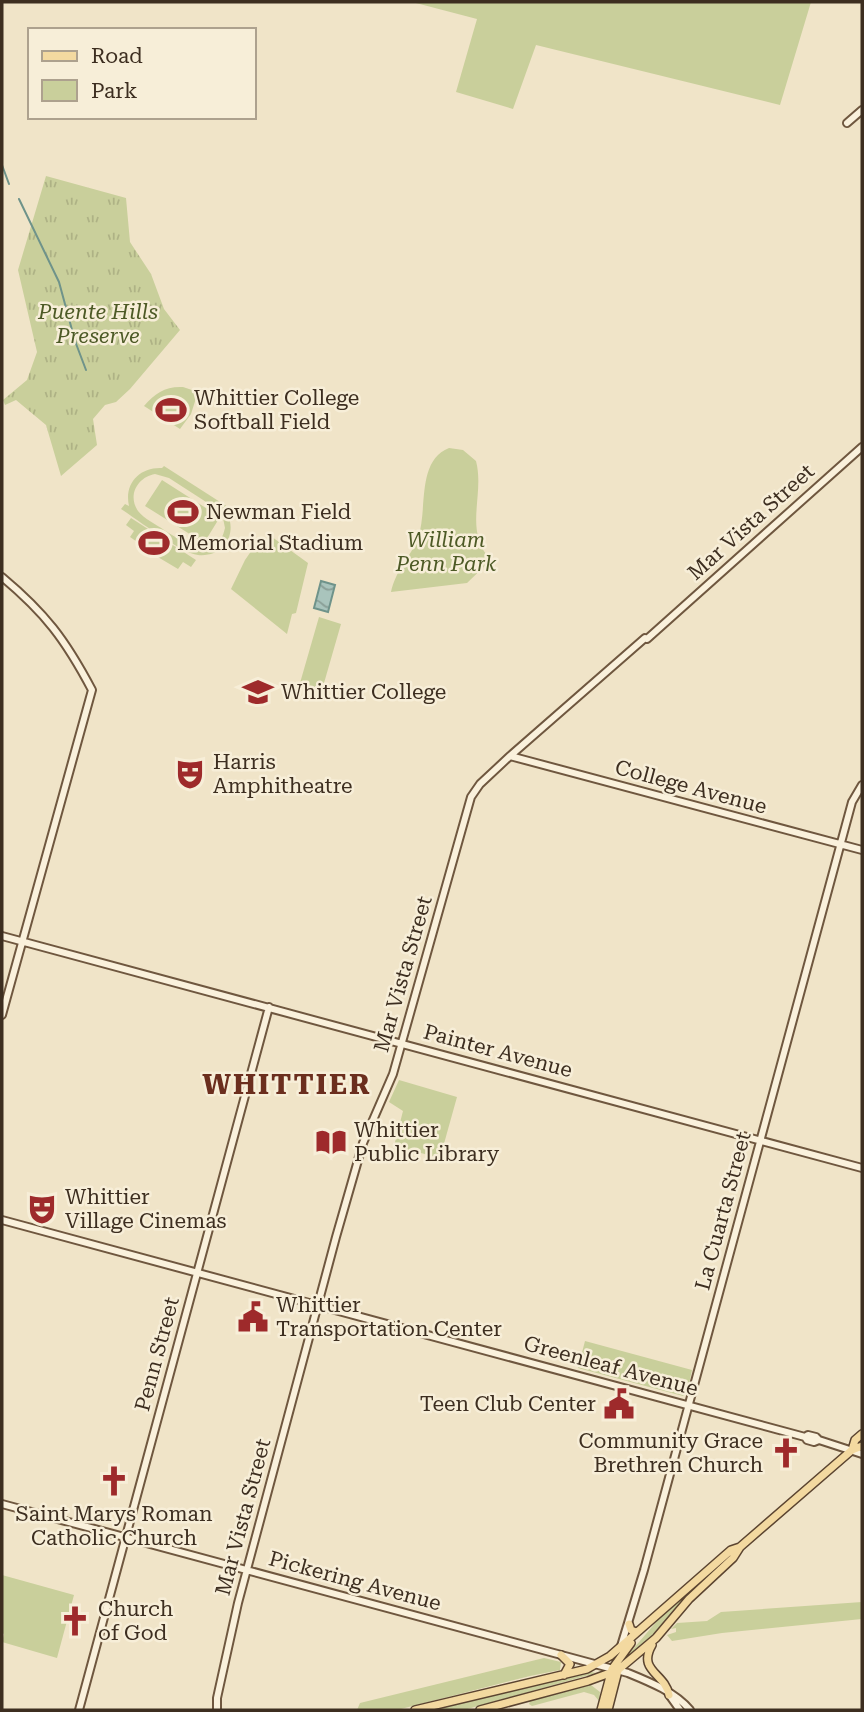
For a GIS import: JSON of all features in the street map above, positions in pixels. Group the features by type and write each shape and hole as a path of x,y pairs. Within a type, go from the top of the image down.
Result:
{"main road":[{"path":"852,1450 855,1440 862,1434"},
{"path":"669,1695 667,1686 648,1665 647,1654 656,1638 689,1599 733,1558 740,1547 852,1450 862,1446"},
{"path":"601,1710 614,1671 644,1626 731,1550 740,1547"},
{"path":"629,1624 631,1630 638,1634"},
{"path":"415,1710 596,1665 638,1634"},
{"path":"480,1710 588,1681 614,1671 656,1638"},
{"path":"561,1655 570,1664 564,1675"},
{"path":"608,1710 614,1671"},
{"path":"588,1681 599,1686 602,1701"}],"street":[{"path":"847,123 862,110"},
{"name":"Mar Vista Street","path":"217,1710 217,1698 247,1570 363,1143 389,1084 471,797 480,784 645,639 645,636 862,447"},
{"path":"2,577 41,611 54,627 92,690 2,1015"},
{"name":"College Avenue","path":"510,757 862,850"},
{"name":"La Cuarta Street","path":"620,1647 629,1624 852,802 862,785"},
{"name":"Painter Avenue","path":"2,936 862,1168"},
{"name":"Penn Street","path":"79,1710 269,1007"},
{"name":"Greenleaf Avenue","path":"2,1220 689,1405 805,1437 807,1440 819,1440 862,1454"},
{"name":"Pickering Avenue","path":"2,1504 596,1665 653,1684 669,1695 681,1699 690,1710"},
{"path":"669,1695 680,1710"}],"green space":[{"path":"412,2 811,2 780,105 536,45 513,109 456,92 477,19"},
{"name":"Puente Hills Preserve","path":"46,176 126,198 130,242 151,274 164,309 180,330 130,389 116,402 105,405 93,419 97,445 61,476 46,425 16,400 5,405 3,400 27,380 37,352 18,270"},
{"name":"Whittier College Softball Field","path":"183,387 198,392 191,414 180,429 144,406 161,391"},
{"name":"William Penn Park","path":"449,448 463,450 476,461 476,525 483,549 491,560 467,583 391,592 396,577 418,538 427,475 439,454"},
{"path":"164,466 231,509 228,514 230,534 227,542 218,551 205,555 191,553 121,509 125,504 129,506 129,491 135,478 146,470","holes":["155,474 169,478 217,509 223,518 225,528 221,540 214,546 207,549 190,545 138,511 134,493 139,483"]},
{"name":"Newman Field","path":"162,480 220,517 204,543 145,506"},
{"name":"Memorial Stadium","path":"131,518 196,560 191,567 183,562 178,569 130,537 134,531 126,525"},
{"path":"272,537 308,563 296,613 292,614 287,634 231,589 254,547"},
{"path":"319,617 341,624 322,690 300,683"},
{"path":"399,1080 457,1097 440,1158 394,1146 403,1111 389,1102"},
{"path":"585,1341 692,1370 687,1393 683,1396 578,1368"},
{"path":"2,1575 74,1595 57,1658 2,1642"},
{"path":"693,1588 648,1640 627,1656 664,1613"},
{"path":"862,1602 862,1619 722,1633 672,1641 667,1635 676,1632 676,1628 671,1629 677,1623 707,1621 721,1612"},
{"path":"544,1658 561,1662 560,1670 397,1710 357,1710 360,1703"},
{"path":"596,1673 464,1710 434,1710"},
{"path":"591,1685 600,1692 599,1701 594,1695 584,1692 532,1706 529,1704 530,1701"}],"water":[{"path":"321,581 335,585 328,612 314,608"}],"waterway":[{"path":"2,165 9,184"},
{"path":"19,199 59,282 86,370"}],"place":[{"name":"Whittier College Softball Field","path":"171,410"},
{"name":"Newman Field","path":"183,512"},
{"name":"Memorial Stadium","path":"154,543"},
{"name":"Whittier College","path":"258,692"},
{"name":"Harris Amphitheatre","path":"190,774"},
{"name":"Whittier Public Library","path":"331,1142"},
{"name":"Whittier Village Cinemas","path":"42,1209"},
{"name":"Whittier Transportation Center","path":"253,1317"},
{"name":"Teen Club Center","path":"619,1404"},
{"name":"Community Grace Brethren Church","path":"786,1453"},
{"name":"Saint Marys Roman Catholic Church","path":"114,1481"},
{"name":"Church of God","path":"75,1621"}],"district":[{"name":"WHITTIER","path":"287,1084"}]}
